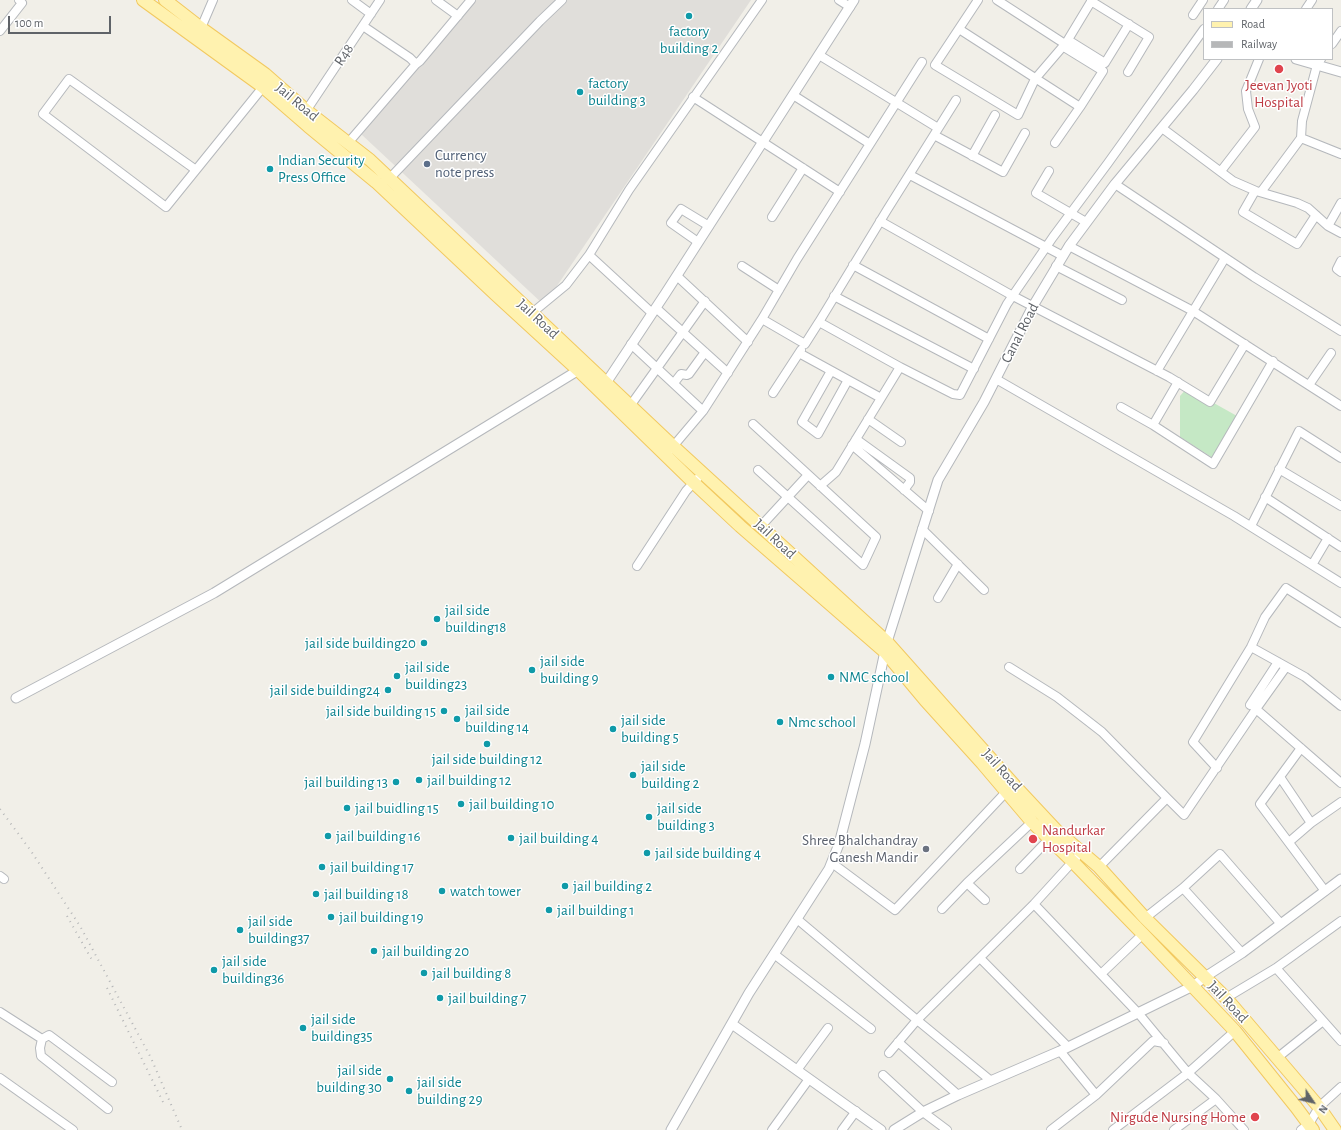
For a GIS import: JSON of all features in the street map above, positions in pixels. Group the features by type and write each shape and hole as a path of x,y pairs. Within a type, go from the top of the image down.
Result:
{"main road":[{"path":"143,0 303,115 376,182 479,271 582,367"},
{"name":"Jail Road","path":"165,0 265,74 303,115 348,143 370,160 479,271 532,313 602,387 630,406 761,526 886,647 1057,831 1099,867 1145,918 1226,998 1319,1107 1335,1130"},
{"path":"602,387 665,455 740,526 886,647 925,700 982,762 1032,822 1143,934 1234,1031 1308,1128"}],"street":[{"path":"0,31 22,3 19,0"},
{"path":"201,28 214,0"},
{"path":"352,0 371,14"},
{"name":"R48","path":"303,115 380,0"},
{"path":"436,0 458,16"},
{"path":"348,143 471,0"},
{"path":"389,179 540,21 562,0"},
{"path":"532,313 566,284 589,255 630,190 762,0"},
{"path":"602,387 677,276 852,3 839,0"},
{"path":"978,0 935,65 1018,115 1035,80 1066,43 1092,0 1149,37 1128,72"},
{"path":"997,0 1066,43 1103,71 1056,143"},
{"path":"1193,15 1203,0"},
{"path":"1066,43 1106,63 1129,24"},
{"path":"363,26 410,58 416,64"},
{"path":"958,29 1035,80 1080,107"},
{"path":"820,322 900,367 953,394 960,395 1007,304 1046,247 1203,30"},
{"path":"1333,43 1341,32"},
{"path":"819,55 896,102 936,132 972,156 1003,172 1025,133"},
{"name":"Canal Road","path":"671,1130 749,993 832,863 839,844 863,752 886,647 938,480 984,402 1033,306 1069,246 1115,184 1216,60"},
{"path":"1221,171 1255,127 1248,109 1246,91 1259,60"},
{"path":"1304,60 1319,62 1341,72"},
{"path":"665,455 703,411 728,373 797,259 922,62"},
{"path":"1316,216 1297,244 1244,212 1301,138 1302,121 1319,62"},
{"path":"196,170 69,79 43,114 166,207 196,170 263,87"},
{"path":"793,96 870,144"},
{"path":"694,97 840,192"},
{"path":"773,393 820,322 834,296 956,100"},
{"path":"972,156 995,115"},
{"path":"1162,128 1233,180 1258,192 1297,203 1308,208 1328,226 1341,232"},
{"path":"1301,138 1341,154"},
{"path":"772,216 803,168"},
{"path":"1048,171 1036,193 1086,222"},
{"path":"910,175 1063,256"},
{"path":"1115,184 1226,258 1341,331"},
{"path":"1328,226 1341,203"},
{"path":"698,242 671,223 681,209 709,226"},
{"path":"880,221 1013,296 1178,382 1210,402 1245,344"},
{"path":"1069,246 1193,311 1341,406"},
{"path":"589,255 654,310 683,332 728,373"},
{"path":"1157,371 1226,258"},
{"path":"1341,261 1337,270 1341,272"},
{"path":"742,266 779,290"},
{"path":"853,266 989,339"},
{"path":"1056,266 1122,300"},
{"path":"677,276 748,342"},
{"path":"834,296 974,369"},
{"path":"630,406 705,301"},
{"path":"762,319 805,344"},
{"path":"631,344 703,411"},
{"path":"674,383 681,374 689,374 705,352"},
{"path":"799,353 881,398"},
{"path":"1309,385 1331,353"},
{"path":"1121,407 1153,425 1213,464 1273,361"},
{"path":"16,698 214,593 582,367"},
{"path":"820,486 836,472 900,367"},
{"path":"831,370 802,422 818,434 848,380"},
{"path":"996,379 1251,526 1341,583"},
{"path":"1153,425 1178,382"},
{"path":"868,419 901,442"},
{"path":"753,424 876,537 863,565 758,470"},
{"path":"1251,526 1299,431 1341,458"},
{"path":"854,442 910,478 910,482 904,490"},
{"path":"854,442 928,511"},
{"path":"1279,469 1341,506"},
{"path":"637,566 686,491 703,472"},
{"path":"761,526 808,475"},
{"path":"1265,497 1341,547"},
{"path":"922,529 984,590"},
{"path":"1312,565 1328,538"},
{"path":"938,598 958,564"},
{"path":"1217,768 1193,742 1251,647 1265,617 1286,588 1341,623"},
{"path":"1251,647 1305,677 1341,706"},
{"path":"1009,667 1057,697 1102,732 1184,815 1217,768 1253,707 1282,664"},
{"path":"1253,707 1341,783"},
{"path":"1301,748 1260,804 1325,891"},
{"path":"1280,777 1311,823"},
{"path":"832,863 895,910 1006,792"},
{"path":"1099,867 1167,798"},
{"path":"1289,842 1311,823 1341,802"},
{"path":"942,909 967,883 1032,822"},
{"path":"1020,869 1049,839"},
{"path":"889,1053 917,1020 1034,904 1082,852"},
{"path":"1145,918 1183,888 1220,854 1281,924"},
{"path":"894,1130 923,1112 958,1095 1064,1049 1139,1014 1193,986 1242,953 1341,879"},
{"path":"967,883 985,900"},
{"path":"1183,888 1242,953"},
{"path":"1034,904 1139,1014 1188,1073 1216,1099 1244,1130"},
{"path":"797,919 990,1080"},
{"path":"1226,998 1276,968 1341,921"},
{"path":"1101,974 1143,934"},
{"path":"774,954 871,1029"},
{"path":"980,958 1064,1049 1096,1096"},
{"path":"1276,968 1341,1041"},
{"path":"0,1012 42,1039"},
{"path":"1277,1058 1323,1021"},
{"path":"732,1024 881,1130"},
{"path":"797,1070 828,1028"},
{"path":"1118,1128 1188,1073 1234,1031"},
{"path":"108,1109 41,1056 40,1048 42,1039 49,1035 112,1082"},
{"path":"898,1042 958,1095"},
{"path":"1051,1130 1096,1096 1153,1042 1164,1043"},
{"path":"883,1075 923,1112 948,1130"},
{"path":"0,1078 73,1130"},
{"path":"772,1130 809,1079"},
{"path":"1308,1128 1319,1107 1341,1087"},
{"path":"1174,1130 1216,1099"},
{"path":"842,1130 856,1111"}],"shaded area":[{"path":"475,0 751,0 544,305 361,134"}],"green space":[{"path":"1187,388 1237,416 1213,458 1180,437 1180,396"}],"railway":[{"path":"0,809 31,851 80,926 151,1058 182,1130"},
{"path":"67,916 92,960"},
{"path":"107,988 164,1104"}],"place":[{"name":"factory building 2","path":"689,16"},
{"name":"Jeevan Jyoti Hospital","path":"1279,69"},
{"name":"factory building 3","path":"580,92"},
{"name":"Currency note press","path":"427,164"},
{"name":"Indian Security Press Office","path":"270,169"},
{"name":"jail side building18","path":"437,619"},
{"name":"jail side building20","path":"424,643"},
{"name":"jail side building 9","path":"532,670"},
{"name":"jail side building23","path":"397,676"},
{"name":"NMC school","path":"831,677"},
{"name":"jail side building24","path":"388,690"},
{"name":"jail side building 15","path":"444,711"},
{"name":"jail side building 14","path":"457,719"},
{"name":"Nmc school","path":"780,722"},
{"name":"jail side building 5","path":"613,729"},
{"name":"jail side building 12","path":"487,744"},
{"name":"jail side building 2","path":"633,775"},
{"name":"jail building 12","path":"419,780"},
{"name":"jail building 13","path":"396,782"},
{"name":"jail building 10","path":"461,804"},
{"name":"jail buidling 15","path":"347,808"},
{"name":"jail side building 3","path":"649,817"},
{"name":"jail building 16","path":"328,836"},
{"name":"jail building 4","path":"511,838"},
{"name":"Nandurkar Hospital","path":"1033,839"},
{"name":"Shree Bhalchandray Ganesh Mandir","path":"926,849"},
{"name":"jail side building 4","path":"647,853"},
{"name":"jail building 17","path":"322,867"},
{"name":"jail building 2","path":"565,886"},
{"name":"watch tower","path":"442,891"},
{"name":"jail building 18","path":"316,894"},
{"name":"jail building 1","path":"549,910"},
{"name":"jail building 19","path":"331,917"},
{"name":"jail side building37","path":"240,930"},
{"name":"jail building 20","path":"374,951"},
{"name":"jail side building36","path":"214,970"},
{"name":"jail building 8","path":"424,973"},
{"name":"jail building 7","path":"440,998"},
{"name":"jail side building35","path":"303,1028"},
{"name":"jail side building 30","path":"390,1079"},
{"name":"jail side building 29","path":"409,1091"},
{"name":"Nirgude Nursing Home","path":"1255,1117"}]}
